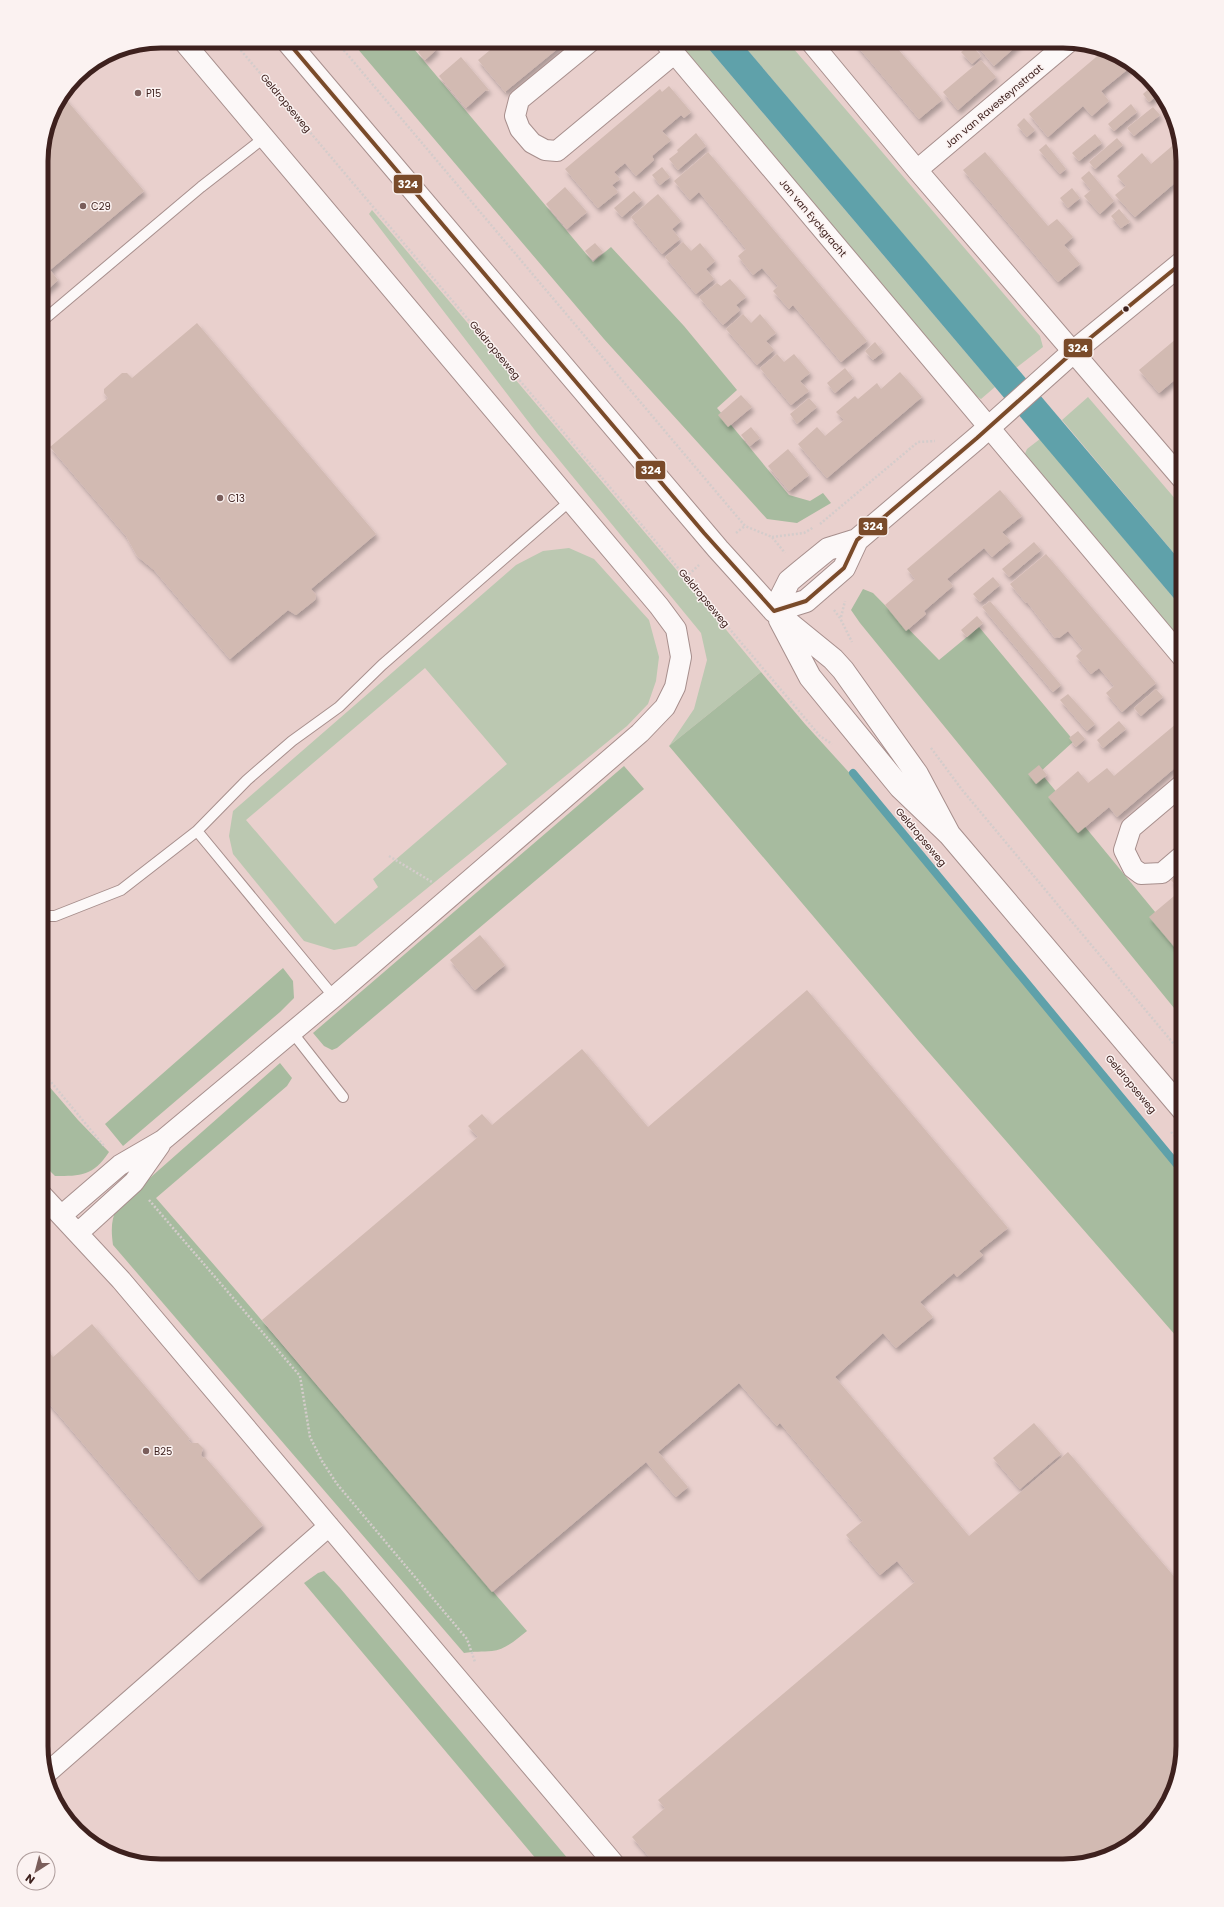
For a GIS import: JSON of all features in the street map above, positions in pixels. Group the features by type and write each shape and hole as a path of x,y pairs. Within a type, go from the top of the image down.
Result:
{"main road":[{"name":"Geldropseweg","path":"293,48 704,533 774,611 833,659 843,670 917,774 949,834"},
{"path":"774,611 789,581 828,549 857,540 1050,374 1073,352 1176,268"},
{"path":"774,611 806,601 818,591 844,568 857,540"},
{"name":"Geldropseweg","path":"774,611 810,677 900,788 949,834 1176,1102"}],"street":[{"path":"62,1216 120,1165 163,1140 334,997 640,733 665,707 676,687 681,658 676,629 659,606 189,48"},
{"name":"Jan van Eyckgracht","path":"582,48 519,100 515,116 520,129 532,142 545,150 557,151 669,48"},
{"name":"Jan van Eyckgracht","path":"671,48 996,420 1176,649"},
{"path":"816,48 917,170 1176,472"},
{"name":"Jan van Ravesteynstraat","path":"917,170 1062,48"},
{"path":"1176,790 1131,828 1124,850 1133,868 1141,874 1162,873 1176,861"},
{"path":"78,1234 134,1182 163,1140"},
{"path":"48,1201 121,1280 610,1859"},
{"path":"51,1770 329,1526"}],"lane":[{"path":"48,316 201,187 265,137"},
{"path":"48,916 55,916 121,890 197,831 247,780 292,741 338,707 382,665 570,501"},
{"path":"197,831 334,997"},
{"path":"292,1032 344,1097"}],"path":[{"name":"Geldropseweg","path":"239,48 820,736 833,745"},
{"path":"342,48 745,526 772,537 801,571"},
{"path":"772,537 804,533 823,522 918,442 940,441"},
{"path":"818,591 840,618 853,644"},
{"path":"926,742 963,791 1176,1047"},
{"path":"389,856 453,894"},
{"path":"48,1078 120,1165"},
{"path":"1168,1128 1176,1138"},
{"path":"134,1182 300,1376 310,1437 322,1461 337,1484 467,1639 476,1664"}],"green space":[{"path":"357,48 415,48 414,49 593,262 611,247 684,326 737,390 717,408 789,495 810,501 823,493 831,503 797,523 767,519 604,339"},
{"path":"676,48 708,48 995,387 981,399 971,390 969,391"},
{"path":"746,48 793,48 1040,336 1043,347 1016,368"},
{"path":"372,210 761,672 669,746 694,709 707,660 701,633 537,433 369,214"},
{"path":"1088,397 1176,500 1176,556 1062,420"},
{"path":"1040,439 1176,601 1176,638 1024,456 1027,449"},
{"path":"569,548 594,559 649,620 659,657 656,681 648,704 627,726 356,946 334,950 304,941 233,854 229,836 233,811 516,565 543,551","holes":["425,668 507,764 373,879 378,887 335,924 246,820"]},
{"path":"863,589 873,593 939,660 979,627 1074,741 1040,772 1176,937 1176,1010 860,623 851,610"},
{"path":"761,672 805,724 855,779 1176,1159 1176,1336 918,1040 669,746"},
{"path":"624,766 644,789 337,1048 332,1050 324,1046 313,1033"},
{"path":"283,968 293,981 294,998 280,1012 123,1146 105,1124"},
{"path":"280,1063 292,1078 287,1086 156,1198 527,1631 511,1644 502,1649 464,1653 113,1245 112,1225 117,1207"},
{"path":"48,1085 78,1120 109,1152 97,1166 86,1173 72,1176 55,1176 48,1169"},
{"path":"324,1571 340,1588 568,1859 536,1859 304,1583 318,1573"}],"water":[{"path":"708,48 746,48 1176,556 1176,601"}],"building":[{"path":"423,48 437,49 425,60 418,52"},
{"path":"493,48 558,48 506,91 506,93 478,60"},
{"path":"859,48 897,48 942,100 919,119"},
{"path":"967,48 974,48 981,56 972,64 961,52"},
{"path":"979,48 1014,48 994,66"},
{"path":"1099,54 1128,69 1101,91 1109,101 1092,116 1083,106 1048,137 1029,114"},
{"path":"461,57 489,90 486,90 466,108 439,76"},
{"path":"981,60 996,77 958,110 943,92"},
{"path":"669,86 691,112 684,118 681,115 662,131 671,140 652,156 654,160 636,176 625,163 614,172 620,179 612,185 618,192 598,208 565,169 660,89 662,92"},
{"path":"1150,88 1156,96 1149,102 1143,94"},
{"name":"C29","path":"66,100 144,191 50,270 58,280 48,289 48,153 52,132"},
{"path":"1131,104 1137,112 1114,131 1108,124"},
{"path":"1153,107 1160,115 1134,136 1127,128"},
{"path":"1024,118 1035,130 1027,137 1017,125"},
{"path":"696,133 706,146 678,170 669,159 678,152 677,150"},
{"path":"1095,134 1102,143 1079,161 1072,153"},
{"path":"1117,138 1123,145 1095,169 1089,162"},
{"path":"1046,144 1066,169 1060,174 1039,150"},
{"path":"1175,144 1176,182 1135,217 1115,195 1126,186 1117,176 1142,153 1151,164"},
{"path":"708,152 867,341 841,362 793,305 789,309 773,291 778,286 762,268 753,275 738,256 746,249 699,192 690,200 674,181"},
{"path":"985,152 1048,226 1057,219 1073,237 1064,245 1080,264 1058,282 963,170"},
{"path":"662,167 670,177 660,185 652,175"},
{"path":"1089,171 1114,201 1100,214 1084,196 1091,190 1081,178"},
{"path":"565,187 587,212 567,229 546,204"},
{"path":"1072,188 1080,198 1068,208 1060,198"},
{"path":"634,191 642,200 622,217 614,208"},
{"path":"658,194 681,221 672,229 680,239 662,254 631,217"},
{"path":"1119,209 1130,222 1121,228 1111,216"},
{"path":"683,242 691,251 700,243 715,261 706,269 714,279 696,294 665,257"},
{"path":"595,243 603,252 593,260 585,251"},
{"path":"730,279 746,297 736,305 740,310 723,325 699,297 717,283 721,286"},
{"path":"743,314 751,323 760,314 776,333 766,341 774,350 757,365 726,329"},
{"name":"C13","path":"197,323 376,534 311,589 316,595 315,600 296,615 288,610 230,659 154,570 137,556 126,536 50,447 108,398 104,393 104,389 122,373 127,373 132,378"},
{"path":"1176,339 1176,379 1159,393 1139,370"},
{"path":"875,342 883,352 873,360 865,351"},
{"path":"777,354 784,362 794,354 810,373 800,381 809,391 791,405 760,368"},
{"path":"845,368 853,378 835,393 827,383"},
{"path":"900,372 922,397 827,478 798,444 817,427 825,436 844,420 836,412 855,396 858,399 877,383 881,389"},
{"path":"741,395 752,407 728,427 718,415"},
{"path":"809,398 817,407 797,424 790,414"},
{"path":"751,427 760,438 750,446 741,435"},
{"path":"788,449 809,475 789,491 768,466"},
{"path":"1000,490 1022,516 1002,532 1011,541 992,557 984,548 947,579 953,586 924,611 926,614 906,631 885,605 915,579 907,569"},
{"path":"1034,542 1041,550 1009,577 1002,569"},
{"path":"1046,554 1156,683 1122,712 1106,693 1114,686 1099,668 1091,674 1076,656 1083,649 1068,631 1059,638 1055,638 1027,602 1026,603 1010,584"},
{"path":"993,577 1000,585 980,602 973,594"},
{"path":"990,601 1061,685 1053,692 982,607"},
{"path":"977,616 983,623 967,637 961,630"},
{"path":"1156,689 1163,697 1141,716 1134,708"},
{"path":"1068,694 1095,724 1087,731 1060,700"},
{"path":"1119,721 1126,729 1103,748 1097,740"},
{"path":"1176,724 1176,767 1117,817 1109,807 1078,833 1048,797 1078,771 1088,783 1107,768 1114,776"},
{"path":"1078,731 1085,739 1076,747 1069,738"},
{"path":"1039,765 1047,775 1036,784 1028,774"},
{"path":"1176,876 1176,886 1171,880"},
{"path":"1176,894 1176,949 1149,917"},
{"path":"480,935 505,965 475,990 450,960"},
{"path":"807,990 1008,1228 979,1251 983,1255 957,1277 954,1273 920,1302 933,1317 896,1348 883,1333 835,1377 969,1536 1068,1452 1176,1579 1175,1761 1172,1775 1161,1803 1153,1815 1132,1836 1120,1844 1092,1855 1063,1859 651,1859 632,1837 665,1808 658,1800 915,1582 897,1561 880,1575 846,1535 863,1521 780,1423 777,1426 739,1383 658,1452 688,1487 676,1497 646,1462 492,1592 262,1320 478,1137 468,1126 476,1119 482,1114 492,1125 582,1049 648,1127"},
{"name":"B25","path":"92,1324 190,1439 188,1440 191,1443 198,1443 203,1448 201,1455 203,1458 205,1457 263,1525 199,1580 48,1402 48,1351 53,1357"},
{"path":"1034,1423 1061,1454 1020,1489 993,1458"}],"waterway":[{"path":"853,773 1176,1164"}],"transit line":[{"name":"324","path":"293,48 704,533 774,611"},
{"name":"324","path":"774,611 806,601 844,568 857,540 977,438 1073,352 1176,268"}],"place":[{"name":"P15","path":"138,93"},
{"name":"C29","path":"83,206"},
{"name":"C13","path":"220,498"},
{"name":"B25","path":"146,1451"}]}
